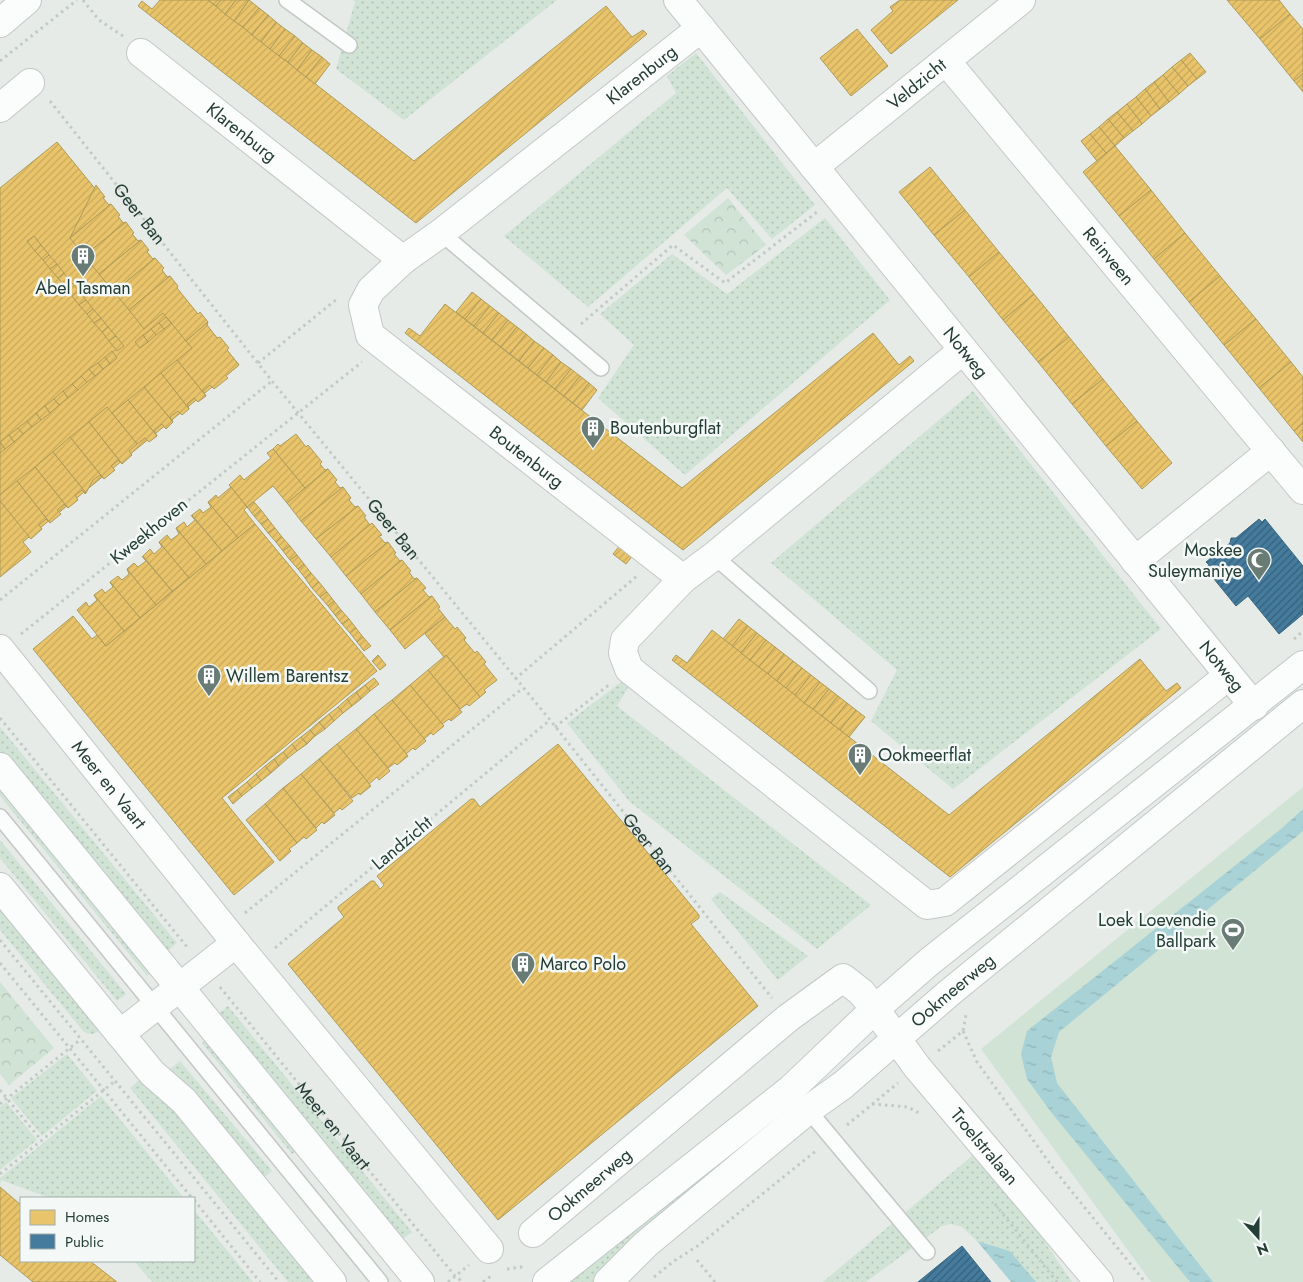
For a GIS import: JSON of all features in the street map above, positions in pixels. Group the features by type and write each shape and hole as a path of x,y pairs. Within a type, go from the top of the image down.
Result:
{"street":[{"path":"0,23 28,0"},
{"name":"Notweg","path":"678,0 1254,706"},
{"name":"Veldzicht","path":"814,167 1021,0"},
{"name":"Klarenburg","path":"376,340 363,305 371,290 403,260 441,233 701,28"},
{"name":"Klarenburg","path":"141,53 403,260"},
{"name":"Reinveen","path":"946,60 1303,490"},
{"path":"0,108 30,83"},
{"name":"Boutenburg","path":"376,340 683,579"},
{"path":"963,350 714,556 683,579 625,640 623,653 628,669 927,905 945,902 1228,676"},
{"path":"1135,561 1271,451"},
{"name":"Meer en Vaart","path":"0,650 230,936 489,1249"},
{"path":"547,1282 791,1089 875,1009 929,962 1303,666"},
{"name":"Ookmeerweg","path":"608,1282 646,1244 808,1110 843,1085 949,993 1303,704"},
{"name":"Meer en Vaart","path":"0,767 420,1282"},
{"path":"0,887 152,1073 184,1101 332,1282"},
{"path":"120,1034 204,968 230,936"},
{"name":"Ookmeerweg","path":"533,1233 788,1018 843,978 861,992 875,1009"},
{"name":"Troelstralaan","path":"875,1009 917,1067 1099,1282"}],"lane":[{"path":"287,0 349,45"},
{"path":"441,233 602,368"},
{"path":"714,556 869,691"},
{"path":"0,817 380,1282"},
{"path":"791,1089 927,1252"}],"path":[{"path":"0,61 77,0"},
{"path":"82,0 99,20 130,40 141,53"},
{"name":"Geer Ban","path":"30,83 29,75 272,381 550,720 788,1018"},
{"path":"566,338 674,245 725,283 838,196"},
{"path":"258,362 341,296"},
{"name":"Kweekhoven","path":"0,650 298,413 376,340"},
{"path":"0,600 272,381"},
{"path":"515,679 657,559"},
{"path":"555,727 628,669"},
{"path":"230,936 523,688"},
{"name":"Meer en Vaart","path":"0,718 455,1276 463,1282"},
{"name":"Landzicht","path":"255,965 550,720"},
{"path":"0,940 279,1282"},
{"path":"0,963 191,1197"},
{"path":"963,1031 977,1062 1056,1172 1145,1282"},
{"path":"0,1104 81,1039"},
{"path":"0,1174 115,1081"},
{"path":"0,1090 41,1140"},
{"name":"Troelstralaan","path":"832,1138 872,1104 908,1107 924,1115"},
{"path":"648,1282 698,1245 832,1138"},
{"name":"Troelstralaan","path":"990,1198 1057,1282"},
{"path":"195,1201 260,1282"},
{"path":"696,1260 715,1282"}],"green space":[{"path":"353,0 557,0 404,120 336,69 355,2"},
{"path":"696,53 815,205 772,239 727,188 588,307 504,236 676,93 667,76"},
{"path":"728,198 766,245 726,275 684,235"},
{"path":"825,218 890,300 685,475 598,398 634,345 600,314 672,254 727,294"},
{"path":"973,391 1161,629 953,789 871,721 897,670 771,563"},
{"path":"621,682 628,688 617,706 871,905 817,949 629,801 567,723"},
{"path":"0,727 177,943 163,955 0,756"},
{"path":"0,777 156,969 147,976 0,796"},
{"name":"Loek Loevendie Ballpark","path":"1303,787 1303,1282 1151,1282 981,1049"},
{"path":"0,840 126,994 117,1001 0,858"},
{"path":"720,892 808,956 778,980 711,899"},
{"path":"0,897 103,1028 91,1034 83,1031 0,930"},
{"path":"0,982 54,1048 9,1085 0,1074"},
{"path":"228,1006 412,1232 399,1242 213,1018"},
{"path":"210,1036 301,1146 292,1154 202,1043"},
{"path":"67,1054 97,1091 42,1136 11,1098"},
{"path":"180,1061 272,1171 262,1179 164,1074"},
{"path":"145,1075 314,1282 288,1282 130,1088"},
{"path":"101,1096 183,1197 47,1197 1,1180 0,1186 0,1178"},
{"path":"6,1102 37,1140 0,1170 0,1107"},
{"path":"757,1128 774,1129 599,1282 568,1282 608,1252"},
{"path":"973,1155 1031,1222 1072,1282 1036,1282 1010,1251 977,1241 962,1227 951,1224 942,1226 866,1282 823,1282"},
{"path":"195,1211 253,1282 152,1282 135,1262 195,1262"}],"water":[{"path":"1303,809 1303,831 1059,1032 1051,1057 1057,1083 1213,1282 1190,1282 1051,1112 1027,1079 1021,1054 1027,1031 1281,829"},
{"path":"977,1241 1010,1251 1036,1282 1011,1282"}],"building: Homes":[{"path":"160,0 208,0 414,161 606,6 632,37 643,30 647,34 416,223 138,6 142,1 152,9"},
{"path":"208,0 221,0 216,6"},
{"path":"221,0 236,0 225,14 216,6"},
{"path":"236,0 249,0 234,21 225,14"},
{"path":"249,0 259,8 243,27 234,21"},
{"path":"900,0 958,0 891,54 871,30 893,11 890,7"},
{"path":"1227,0 1279,0 1290,14 1260,39"},
{"path":"259,8 268,15 252,35 243,27"},
{"path":"1290,14 1303,29 1303,74 1294,81 1260,39"},
{"path":"268,15 276,22 261,42 252,35"},
{"path":"276,22 285,29 270,49 261,42"},
{"path":"285,29 295,36 279,56 270,49"},
{"path":"857,29 888,66 851,96 820,58"},
{"path":"295,36 303,43 288,62 279,56"},
{"path":"303,43 312,50 297,70 288,62"},
{"path":"312,50 322,57 306,77 297,70"},
{"path":"1190,53 1206,72 1197,79 1181,60"},
{"path":"322,57 330,64 315,84 306,77"},
{"path":"1181,60 1197,79 1188,86 1172,67"},
{"path":"1172,67 1188,86 1179,94 1163,75"},
{"path":"1303,74 1303,92 1294,81"},
{"path":"1163,75 1179,94 1169,102 1154,82"},
{"path":"1154,82 1169,102 1160,109 1145,89"},
{"path":"1145,89 1160,109 1151,116 1136,97"},
{"path":"1136,97 1151,116 1142,124 1127,104"},
{"path":"1127,104 1142,124 1133,131 1117,112"},
{"path":"1117,112 1133,131 1124,138 1108,119"},
{"path":"1108,119 1124,138 1115,146 1099,127"},
{"path":"1099,127 1115,146 1106,153 1090,134"},
{"path":"1090,134 1106,153 1097,161 1081,141"},
{"name":"Abel Tasman","path":"57,142 239,365 23,542 31,552 0,577 0,188"},
{"path":"1115,146 1151,190 1119,216 1083,172"},
{"path":"930,167 965,210 934,235 899,192"},
{"path":"96,185 105,197 103,198 109,205 111,204 70,238"},
{"path":"1151,190 1185,233 1154,259 1119,216"},
{"path":"111,204 120,215 118,216 123,223 126,222 84,256 70,238"},
{"path":"965,210 999,252 969,277 934,235"},
{"path":"126,222 134,233 132,234 138,241 141,240 99,274 84,256"},
{"path":"1185,233 1220,276 1189,302 1154,259"},
{"path":"34,236 41,245 35,251 27,241"},
{"path":"141,240 149,250 147,252 153,259 155,258 114,292 99,274"},
{"path":"41,245 49,255 43,260 35,251"},
{"path":"999,252 1034,294 1003,320 969,277"},
{"path":"49,255 57,264 50,269 43,260"},
{"path":"155,258 164,268 162,270 167,277 170,276 129,310 114,292"},
{"path":"57,264 64,273 58,278 50,269"},
{"path":"64,273 71,282 65,287 58,278"},
{"path":"170,276 198,314 200,312 208,322 186,341 163,313 144,329 129,310"},
{"path":"1220,276 1256,319 1224,345 1189,302"},
{"path":"71,282 79,291 72,296 65,287"},
{"path":"79,291 86,300 79,305 72,296"},
{"path":"472,292 481,299 465,319 456,312"},
{"path":"1034,294 1069,337 1038,362 1003,320"},
{"path":"481,299 490,306 474,326 465,319"},
{"path":"86,300 93,309 87,314 79,305"},
{"name":"Boutenburgflat","path":"445,304 682,488 873,333 899,365 910,356 914,361 683,550 405,333 409,328 420,336"},
{"path":"490,306 499,313 483,333 474,326"},
{"path":"93,309 101,318 94,323 87,314"},
{"path":"499,313 508,320 492,340 483,333"},
{"path":"166,317 171,323 164,329 159,323"},
{"path":"101,318 108,327 102,332 94,323"},
{"path":"1256,319 1291,362 1259,388 1224,345"},
{"path":"508,320 517,327 501,347 492,340"},
{"path":"208,322 207,325 217,338 220,337 229,348 227,350 239,365 226,376 228,378 214,389 210,385 203,391 206,396 177,360 192,348 186,341"},
{"path":"159,323 164,329 156,335 151,329"},
{"path":"108,327 116,336 109,341 102,332"},
{"path":"517,327 526,334 510,354 501,347"},
{"path":"151,329 156,335 148,342 143,335"},
{"path":"526,334 534,341 519,361 510,354"},
{"path":"143,335 148,342 140,348 135,342"},
{"path":"116,336 124,346 117,351 109,341"},
{"path":"1069,337 1103,379 1072,404 1038,362"},
{"path":"534,341 544,348 528,368 519,361"},
{"path":"544,348 553,355 537,375 528,368"},
{"path":"112,351 117,358 110,364 105,357"},
{"path":"553,355 561,362 546,382 537,375"},
{"path":"105,357 110,364 103,369 98,363"},
{"path":"177,360 206,396 198,402 194,398 187,404 189,409 161,373"},
{"path":"561,362 571,369 555,389 546,382"},
{"path":"1291,362 1303,377 1303,423 1294,431 1259,388"},
{"path":"98,363 103,369 95,376 89,369"},
{"path":"89,369 95,376 87,382 81,376"},
{"path":"571,369 580,376 564,396 555,389"},
{"path":"161,373 189,409 182,415 178,411 170,417 173,422 144,387"},
{"path":"81,376 87,382 78,390 72,384"},
{"path":"580,376 589,383 573,403 564,396"},
{"path":"1103,379 1137,421 1106,446 1072,404"},
{"path":"589,383 597,390 582,410 573,403"},
{"path":"72,384 78,390 68,398 63,391"},
{"path":"144,387 173,422 166,429 162,424 154,430 157,436 128,400"},
{"path":"63,391 68,398 59,405 54,399"},
{"path":"54,399 59,405 50,413 45,406"},
{"path":"128,400 157,436 149,442 145,438 137,444 112,413"},
{"path":"45,406 50,413 41,420 36,413"},
{"path":"107,407 137,444 129,451 132,455 122,464 89,422"},
{"path":"36,413 41,420 32,427 27,421"},
{"path":"27,421 32,427 23,434 18,428"},
{"path":"1137,421 1172,463 1142,489 1106,446"},
{"path":"89,422 122,464 118,460 111,466 115,470 104,479 70,437"},
{"path":"1303,423 1303,442 1294,431"},
{"path":"18,428 23,434 14,442 9,435"},
{"path":"296,434 306,447 308,445 322,462 320,464 325,470 328,469 305,488 273,449"},
{"path":"9,435 14,442 5,449 0,442"},
{"path":"70,437 104,479 100,475 93,480 86,493 53,452"},
{"path":"0,443 5,449 0,453"},
{"path":"273,449 305,488 287,503 273,486 247,507 229,485 240,475 244,480 271,458 267,453"},
{"path":"53,452 86,493 82,490 75,495 78,500 68,508 35,467"},
{"path":"35,467 68,508 64,504 57,510 61,514 50,523 17,481"},
{"path":"328,469 337,480 335,482 340,488 343,487 301,521 287,503"},
{"path":"17,481 50,523 46,519 39,525 42,529 31,539 0,501 0,495"},
{"path":"231,487 247,507 244,510 255,524 238,538 208,502 216,495 218,498"},
{"path":"343,487 351,498 349,500 355,507 358,506 316,539 301,521"},
{"path":"208,502 238,538 222,551 192,515 200,509 203,513 211,507"},
{"path":"254,502 261,510 254,516 247,507"},
{"path":"358,506 370,525 331,557 316,539"},
{"path":"261,510 268,519 261,524 254,516"},
{"path":"191,515 222,551 206,564 176,528 184,522 187,527 195,520"},
{"path":"268,519 275,528 268,533 261,524"},
{"path":"372,523 382,535 379,536 385,543 388,542 346,576 331,557"},
{"name":"Willem Barentsz","path":"255,524 377,671 222,798 274,862 234,895 33,649 73,616 92,639 97,635 106,646"},
{"path":"176,528 206,564 189,578 159,542 167,535 171,540 179,534"},
{"path":"275,528 282,537 276,542 268,533"},
{"path":"282,537 290,546 283,551 276,542"},
{"path":"625,539 638,549 626,564 613,554"},
{"path":"159,542 189,578 172,591 143,556 150,549 154,554 162,547"},
{"path":"388,542 396,553 394,554 400,561 402,560 361,594 346,576"},
{"path":"290,546 297,555 290,560 283,551"},
{"path":"297,555 304,564 298,569 290,560"},
{"path":"142,556 172,591 156,605 127,569 134,563 138,567 146,561"},
{"path":"402,560 411,571 409,572 414,579 417,578 375,612 361,594"},
{"path":"304,564 311,573 305,578 298,569"},
{"path":"127,569 156,605 140,618 110,582 118,576 122,580 129,574"},
{"path":"311,573 319,582 312,588 305,578"},
{"path":"417,578 426,588 423,590 429,597 432,596 390,630 375,612"},
{"path":"110,582 140,618 124,631 94,595 102,589 105,593 113,587"},
{"path":"319,582 327,592 320,597 312,588"},
{"path":"327,592 334,601 328,606 320,597"},
{"path":"94,595 124,631 106,646 77,610 86,602 89,607 97,600"},
{"path":"432,596 445,617 405,649 390,630"},
{"path":"334,601 341,610 335,615 328,606"},
{"path":"341,610 349,619 342,624 335,615"},
{"path":"445,617 455,629 457,627 466,638 464,640 475,653 477,651 486,662 484,664 497,680 484,690 486,692 480,697 446,655 444,657 425,634"},
{"path":"349,619 356,628 350,633 342,624"},
{"path":"739,619 748,626 732,646 723,639"},
{"path":"748,626 757,633 741,653 732,646"},
{"path":"356,628 363,637 357,642 350,633"},
{"name":"Ookmeerflat","path":"712,630 949,815 1140,659 1166,691 1177,683 1181,688 950,877 672,660 676,655 687,663"},
{"path":"757,633 766,640 750,660 741,653"},
{"path":"363,637 371,646 364,651 357,642"},
{"path":"766,640 775,647 759,667 750,660"},
{"path":"775,647 784,654 768,674 759,667"},
{"path":"784,654 793,661 777,681 768,674"},
{"path":"378,655 386,665 380,670 372,661"},
{"path":"446,655 480,697 469,706 467,704 460,709 428,670"},
{"path":"793,661 802,668 786,688 777,681"},
{"path":"802,668 811,675 795,695 786,688"},
{"path":"428,670 462,712 451,721 449,719 442,724 410,685"},
{"path":"811,675 820,682 804,703 795,695"},
{"path":"374,678 379,684 370,691 365,685"},
{"path":"820,682 829,689 813,709 804,703"},
{"path":"365,685 370,691 361,699 356,692"},
{"path":"410,685 444,726 433,735 431,733 424,739 392,700"},
{"path":"829,689 838,696 822,716 813,709"},
{"path":"356,692 361,699 352,706 347,699"},
{"path":"838,696 847,703 831,723 822,716"},
{"path":"347,699 352,706 343,713 338,707"},
{"path":"392,700 426,741 415,750 413,748 406,754 374,714"},
{"path":"847,703 856,710 840,730 831,723"},
{"path":"338,707 343,713 334,721 329,714"},
{"path":"856,710 865,717 849,737 840,730"},
{"path":"329,714 334,721 325,729 319,722"},
{"path":"374,714 408,756 397,765 395,763 388,768 356,729"},
{"path":"319,722 325,729 315,736 310,730"},
{"path":"356,729 390,771 379,780 377,777 369,784 337,744"},
{"path":"310,730 315,736 307,744 301,737"},
{"path":"301,737 307,744 297,751 292,744"},
{"path":"292,744 297,751 288,758 283,752"},
{"path":"337,744 371,786 360,795 359,793 352,798 319,759"},
{"name":"Marco Polo","path":"558,744 699,915 699,918 691,924 758,1006 498,1220 288,964 344,917 338,907 371,881 374,881 380,889 384,885 377,876 471,799 474,799 480,807"},
{"path":"283,752 288,758 279,766 274,759"},
{"path":"274,759 279,766 271,773 265,766"},
{"path":"319,759 353,801 342,810 340,808 334,813 301,774"},
{"path":"265,766 271,773 261,781 256,774"},
{"path":"256,774 261,781 252,788 247,782"},
{"path":"301,774 335,815 324,824 322,822 316,828 283,788"},
{"path":"247,782 252,788 242,796 237,790"},
{"path":"283,788 317,830 306,839 304,837 297,843 265,804"},
{"path":"237,790 242,796 233,804 228,797"},
{"path":"265,804 297,843 289,849 291,851 280,861 246,820"},
{"path":"0,1187 20,1204 20,1262 91,1262 117,1282 33,1282 0,1255"}],"building: Public":[{"name":"Moskee Suleymaniye","path":"1259,519 1262,522 1265,519 1303,566 1303,614 1279,634 1248,596 1236,606 1205,568 1209,565 1206,562 1230,543 1231,538 1236,538"},
{"path":"962,1246 991,1282 918,1282"}],"place":[{"name":"Abel Tasman","path":"83,277"},
{"name":"Boutenburgflat","path":"593,449"},
{"name":"Moskee Suleymaniye","path":"1259,581"},
{"name":"Willem Barentsz","path":"209,697"},
{"name":"Ookmeerflat","path":"860,776"},
{"name":"Loek Loevendie Ballpark","path":"1233,951"},
{"name":"Marco Polo","path":"523,985"}]}
